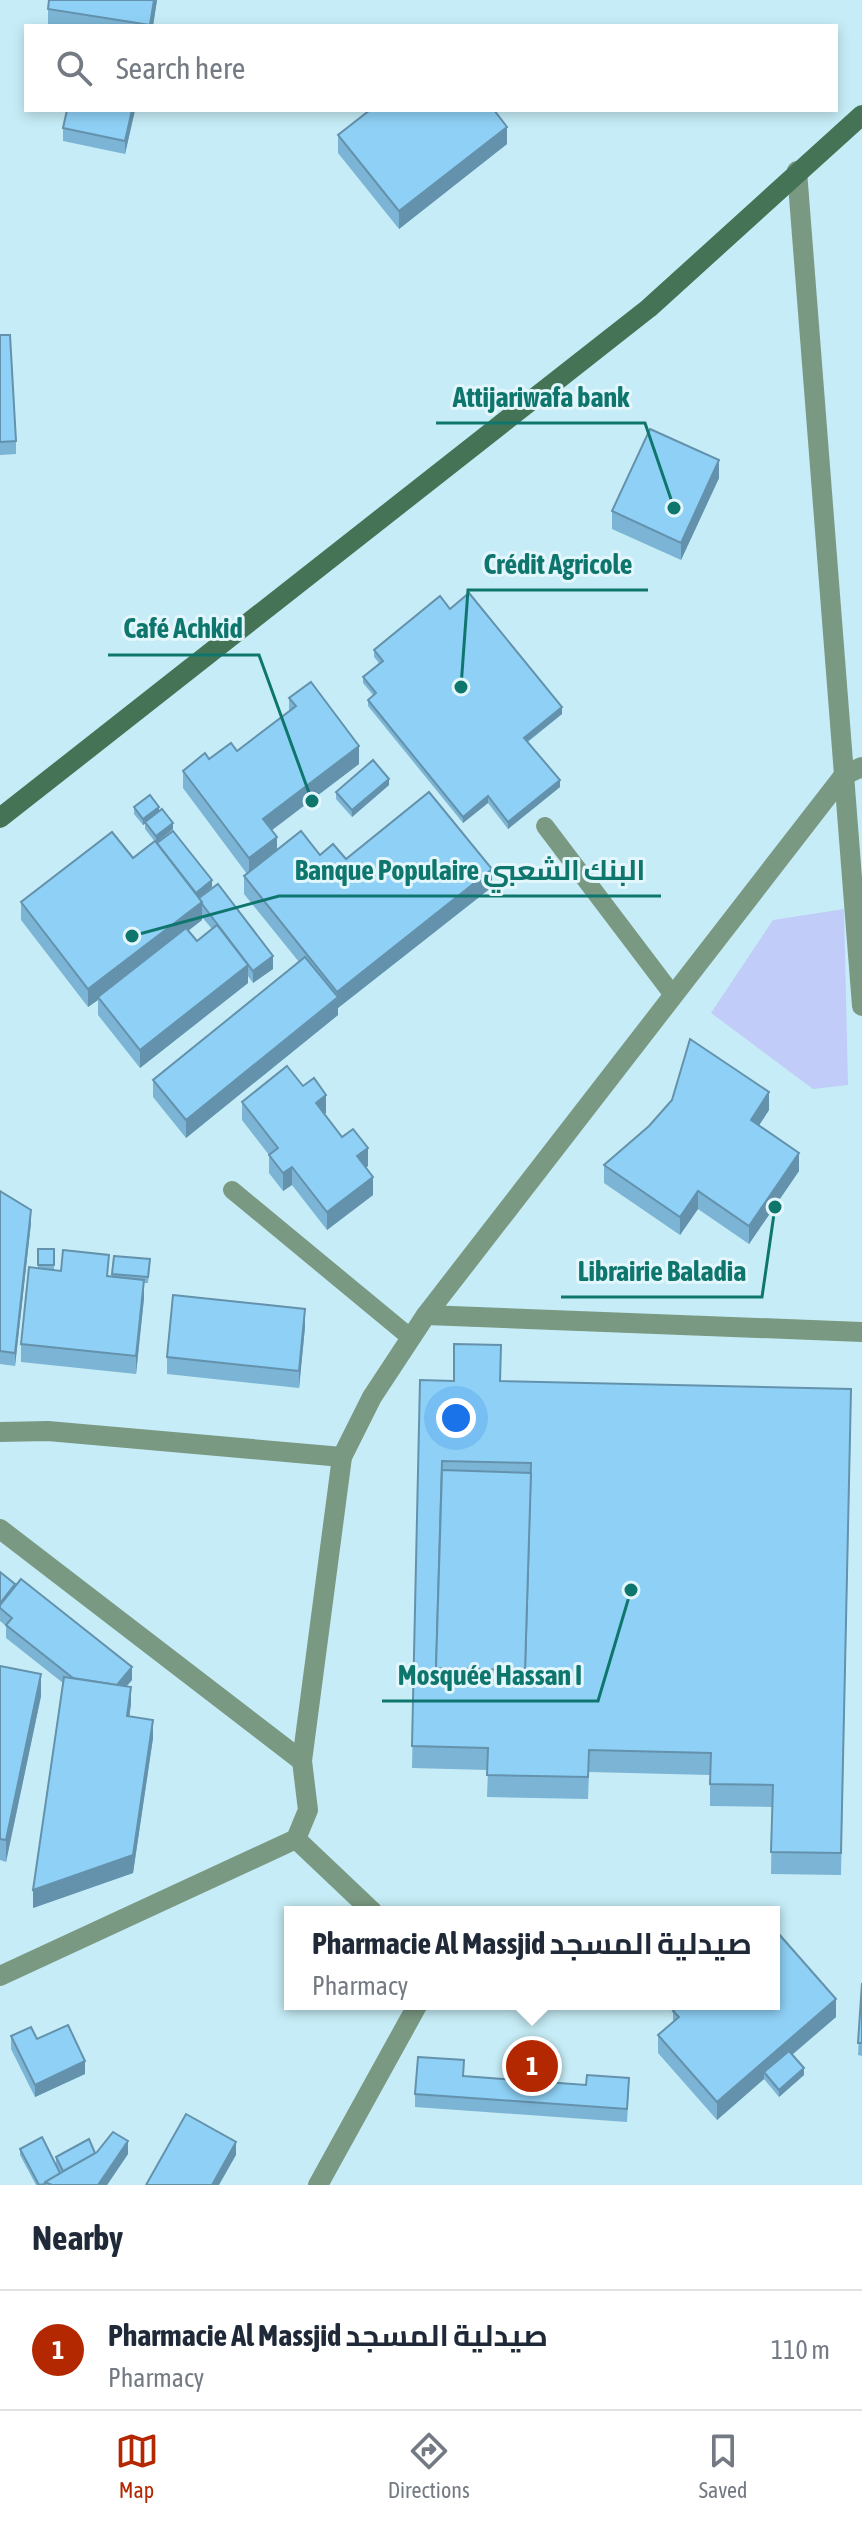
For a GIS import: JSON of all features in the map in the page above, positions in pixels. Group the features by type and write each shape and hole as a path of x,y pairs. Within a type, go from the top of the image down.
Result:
{"main road":[{"path":"0,818 649,308 862,115"}],"street":[{"path":"797,171 853,771 862,1006"},
{"path":"0,1976 296,1839 308,1810 302,1761 342,1457 372,1397 426,1315 673,995 853,771"},
{"path":"426,1315 862,1332"},
{"path":"0,1432 48,1431 342,1457"},
{"path":"0,1529 302,1761"},
{"path":"296,1839 367,1906"},
{"path":"318,2185 415,2010"}],"lane":[{"path":"545,826 673,995"},
{"path":"232,1190 411,1338"}],"shaded area":[{"path":"844,909 848,1085 813,1089 711,1013 773,920"}],"building":[{"path":"49,0 154,0 150,24 48,9"},
{"path":"67,112 132,112 125,141 63,128"},
{"path":"367,112 496,112 507,127 399,211 338,135"},
{"path":"0,335 10,335 16,441 0,442"},
{"path":"650,429 719,460 681,543 612,511"},
{"path":"469,593 562,707 524,738 560,780 508,822 488,796 463,817 368,700 376,693 363,677 383,661 374,650 440,596 450,609"},
{"path":"311,682 359,746 263,819 277,837 249,858 183,771 205,753 209,759 231,743 237,751 296,706 289,698"},
{"path":"373,760 389,779 352,810 336,792"},
{"path":"429,792 492,869 337,992 244,876 301,831 320,855 333,844 346,859"},
{"path":"150,795 159,807 143,819 134,807"},
{"path":"162,809 173,823 156,836 145,822"},
{"path":"173,831 212,880 196,893 157,843"},
{"path":"112,832 133,858 155,841 202,902 88,989 21,902"},
{"path":"218,884 273,956 253,971 199,898"},
{"path":"217,925 248,965 140,1050 98,997 186,928 197,941"},
{"path":"305,957 338,997 186,1120 153,1080"},
{"path":"690,1039 769,1092 751,1120 799,1153 749,1226 698,1191 680,1217 604,1165 649,1126 672,1100"},
{"path":"287,1066 303,1086 314,1078 326,1095 316,1103 342,1137 353,1129 368,1148 357,1156 373,1177 327,1212 292,1167 283,1173 269,1155 278,1148 242,1102"},
{"path":"0,1191 31,1210 15,1353 0,1351"},
{"path":"38,1249 54,1249 54,1265 38,1265"},
{"path":"63,1250 109,1255 107,1276 144,1280 136,1356 21,1344 29,1267 61,1271"},
{"path":"114,1256 150,1259 148,1277 112,1274"},
{"path":"173,1295 305,1309 299,1371 167,1357"},
{"path":"454,1344 501,1345 500,1381 851,1389 841,1853 771,1852 773,1785 710,1784 711,1753 589,1750 588,1777 487,1775 488,1748 412,1746 420,1380 454,1381","holes":["442,1461 531,1463 525,1670 436,1668"]},
{"path":"442,1470 531,1473 525,1670 436,1668"},
{"path":"0,1572 15,1584 1,1602 0,1601"},
{"path":"21,1579 132,1667 117,1685 73,1678 6,1625 12,1618 0,1605"},
{"path":"0,1666 41,1674 6,1840 0,1839"},
{"path":"64,1677 131,1687 127,1716 153,1720 133,1855 33,1890"},
{"path":"780,1935 836,1999 717,2102 658,2035 679,2017 673,2011 780,2010"},
{"path":"862,1983 862,2043 858,2043"},
{"path":"68,2025 85,2061 35,2085 11,2036 31,2027 37,2039"},
{"path":"789,2051 804,2068 779,2090 764,2072"},
{"path":"418,2057 464,2060 463,2076 586,2085 587,2075 629,2078 627,2109 415,2094"},
{"path":"186,2114 236,2142 212,2185 146,2185"},
{"path":"113,2132 128,2141 98,2185 52,2185 45,2182 97,2152"},
{"path":"42,2137 60,2173 39,2185 20,2149"},
{"path":"89,2139 95,2153 63,2171 56,2157"}],"place":[{"name":"Attijariwafa bank","path":"674,508"},
{"name":"Crédit Agricole","path":"461,687"},
{"name":"Café Achkid","path":"312,801"},
{"name":"Banque Populaire البنك الشعبي","path":"132,936"},
{"name":"Librairie Baladia","path":"775,1207"},
{"name":"Mosquée Hassan I","path":"631,1590"},
{"name":"Pharmacie Al Massjid صيدلية المسجد","path":"532,2066"}]}
